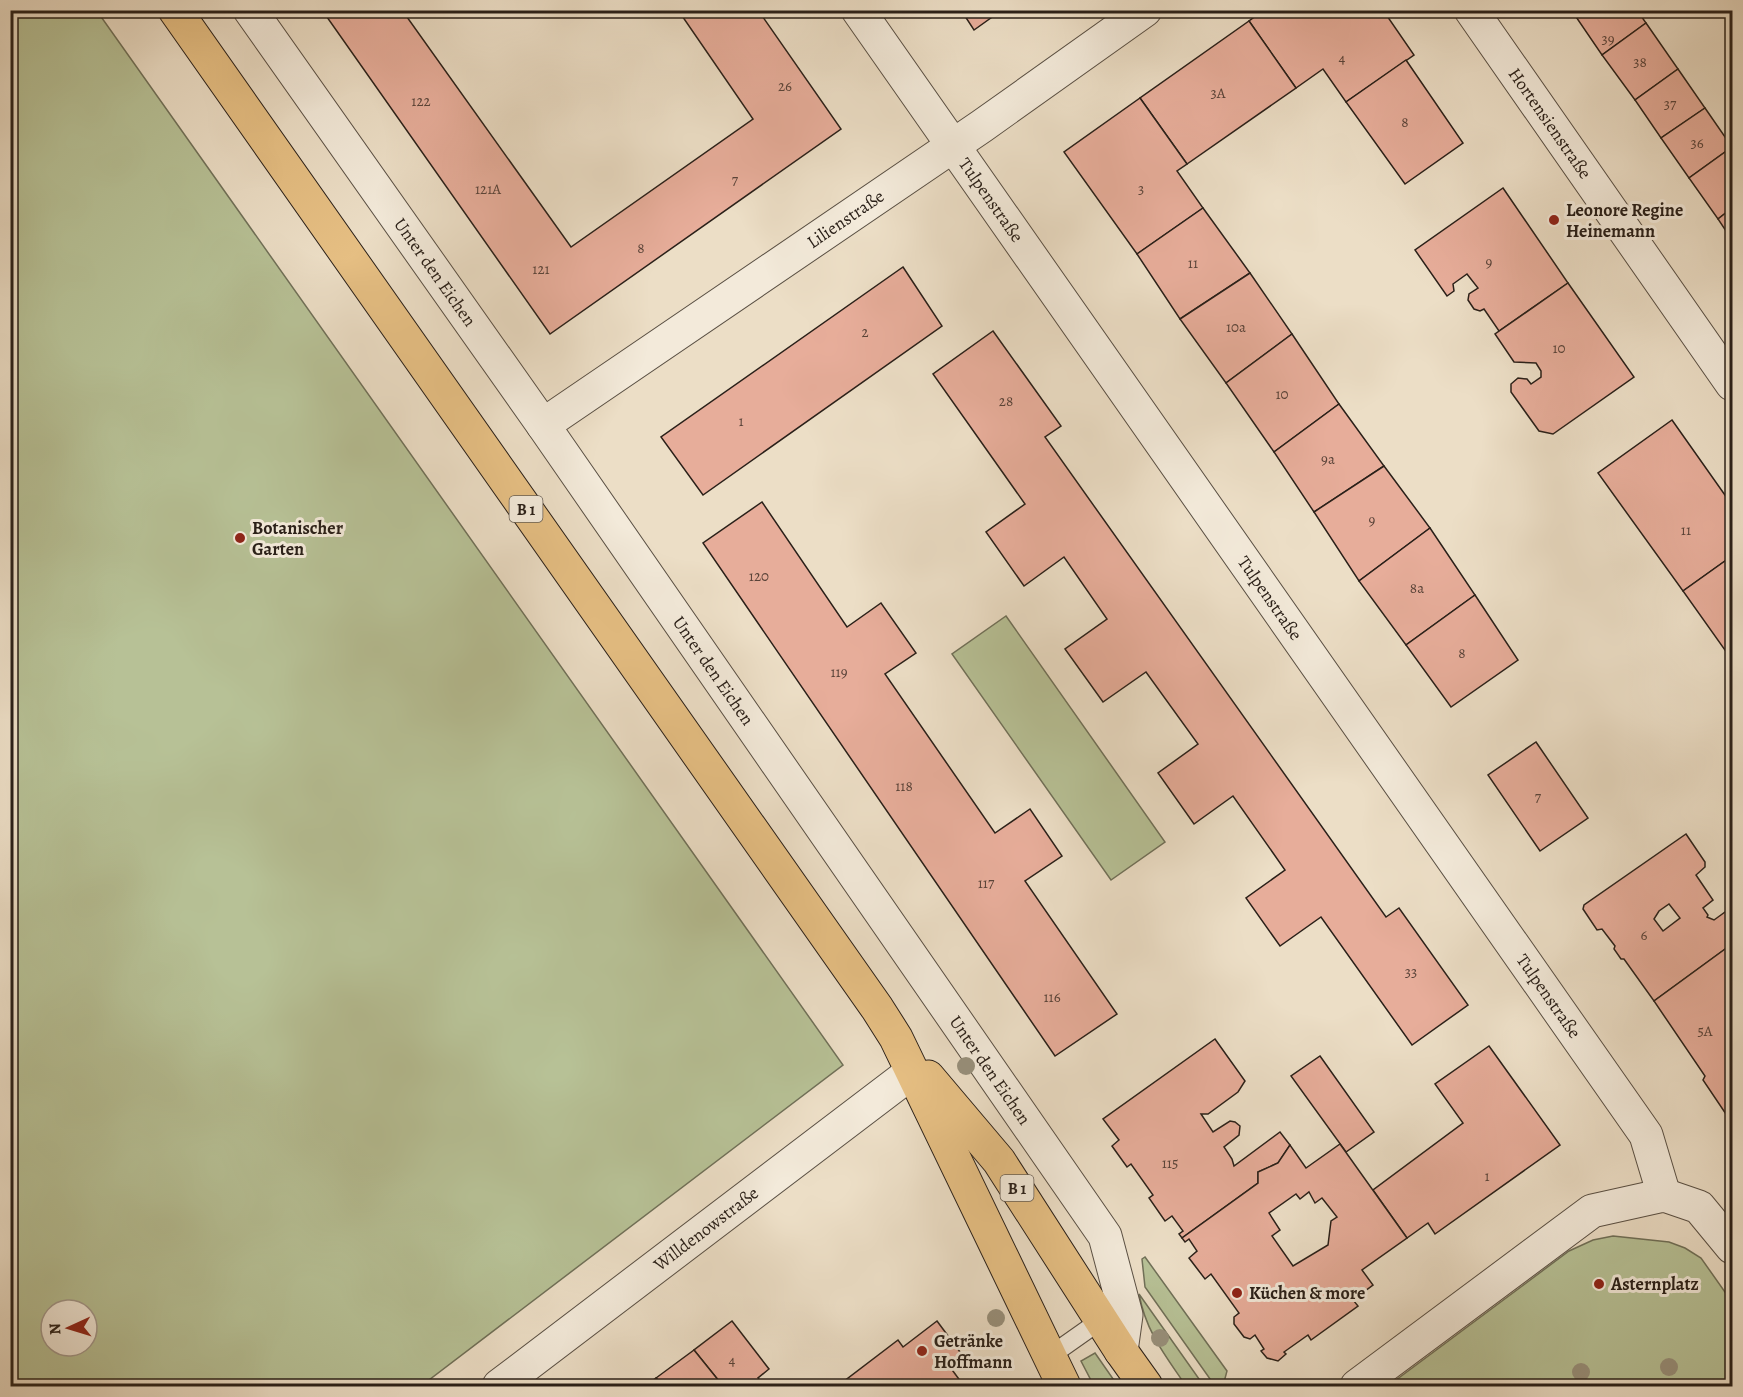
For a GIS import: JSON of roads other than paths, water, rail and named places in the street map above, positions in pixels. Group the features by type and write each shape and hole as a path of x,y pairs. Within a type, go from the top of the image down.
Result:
{"main road":[{"name":"B 1","path":"175,10 896,1038 999,1161 1146,1386"},
{"name":"B 1","path":"896,1038 1064,1386"}],"street":[{"name":"Unter den Eichen","path":"250,10 543,425 1105,1236 1126,1315 1121,1351"},
{"name":"Tulpenstraße","path":"858,10 1646,1135 1664,1195"},
{"name":"Lilienstraße","path":"543,425 952,147 1145,10"},
{"name":"Hortensienstraße","path":"1471,10 1732,384"},
{"name":"Willdenowstraße","path":"499,1386 912,1072"},
{"path":"1357,1386 1592,1210 1664,1195 1699,1207 1732,1247"}],"lane":[{"path":"1050,1356 1101,1320"}],"place":[{"name":"Leonore Regine Heinemann","path":"1554,220"},
{"name":"Botanischer Garten","path":"240,538"},
{"name":"Asternplatz","path":"1599,1284"},
{"name":"Küchen & more","path":"1237,1293"},
{"name":"Getränke Hoffmann","path":"922,1351"}]}
